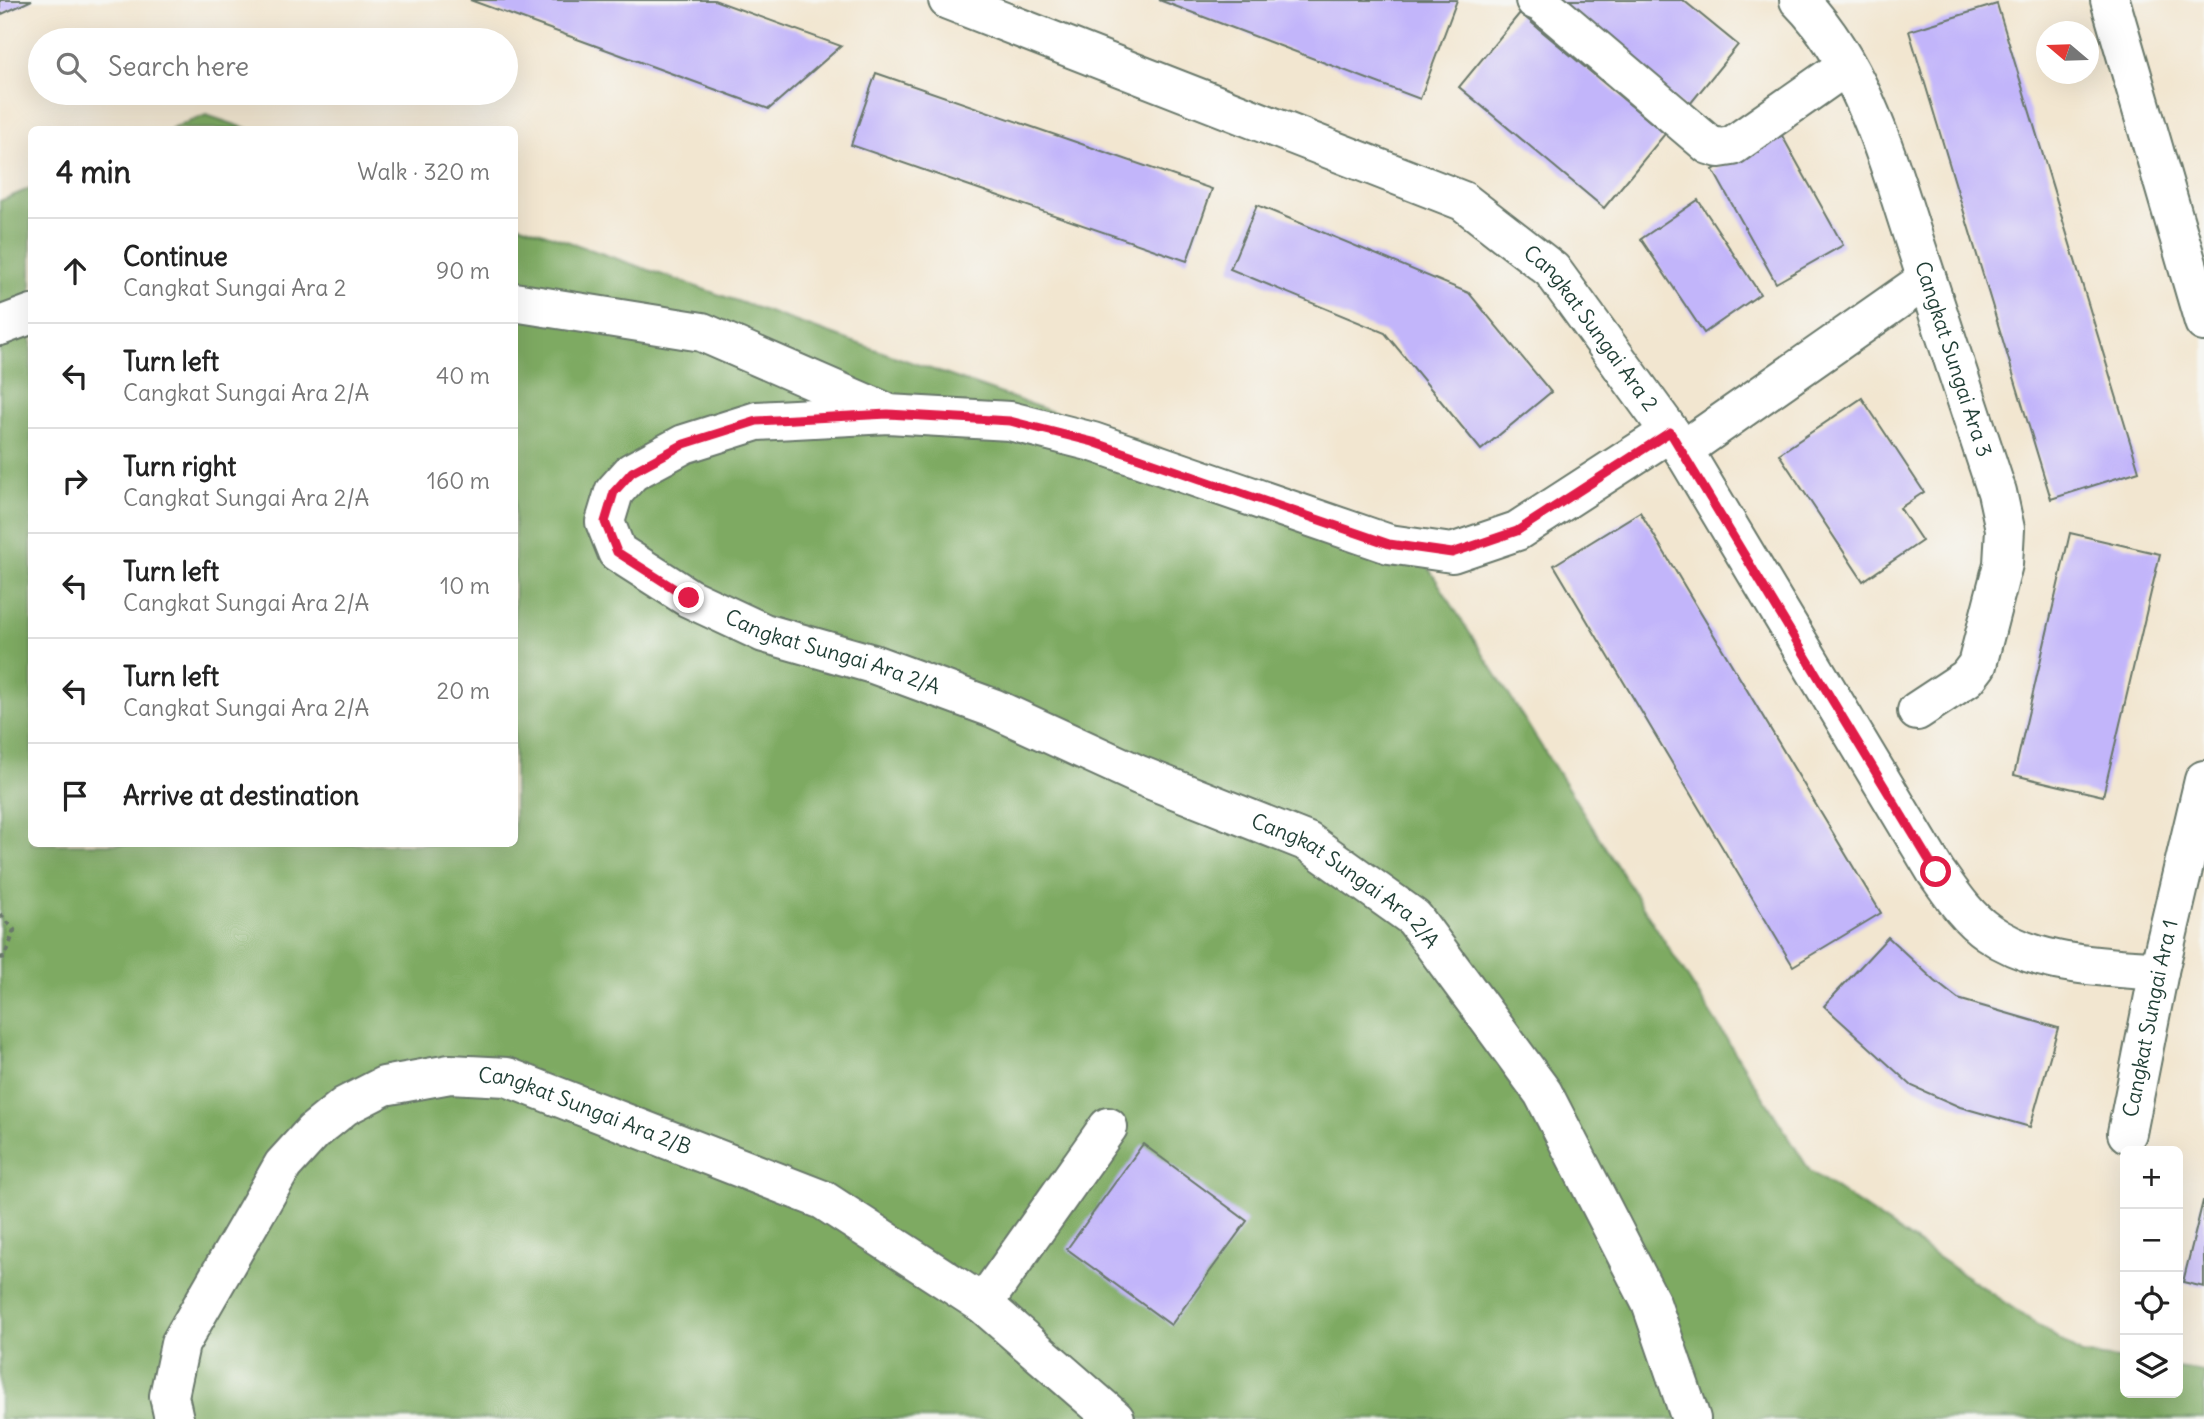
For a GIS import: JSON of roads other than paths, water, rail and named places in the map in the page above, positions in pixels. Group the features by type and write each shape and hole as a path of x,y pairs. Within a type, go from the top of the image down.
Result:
{"street":[{"name":"Cangkat Sungai Ara 2","path":"948,0 1463,201 1552,270 1677,441 1936,872 1962,908 1987,932 2015,948 2055,961 2159,971"},
{"path":"1535,0 1542,3 1709,145 1719,148 1732,146 1846,66"},
{"name":"Cangkat Sungai Ara 3","path":"1799,0 1815,16 1846,66 1876,124 1997,492 2005,529 2003,564 1977,665 1968,678 1917,710"},
{"path":"2110,0 2204,323"},
{"name":"Cangkat Sungai Ara 2/A","path":"1691,1419 1651,1303 1543,1093 1414,918 1308,842 1139,775 993,708 873,664 764,634 689,598 617,552 605,522 614,492 632,472 684,444 757,421 888,414 1010,421 1093,442 1389,544 1452,553 1517,531 1677,441 1927,279"},
{"path":"518,303 702,331 888,414"},
{"path":"0,326 28,316"},
{"name":"Cangkat Sungai Ara 1","path":"2127,1133 2159,971 2204,780"},
{"name":"Cangkat Sungai Ara 2/B","path":"174,1419 169,1396 180,1345 283,1165 313,1132 345,1106 384,1086 450,1074 507,1077 823,1200 983,1304 1115,1419"},
{"path":"983,1304 1108,1127"}]}
